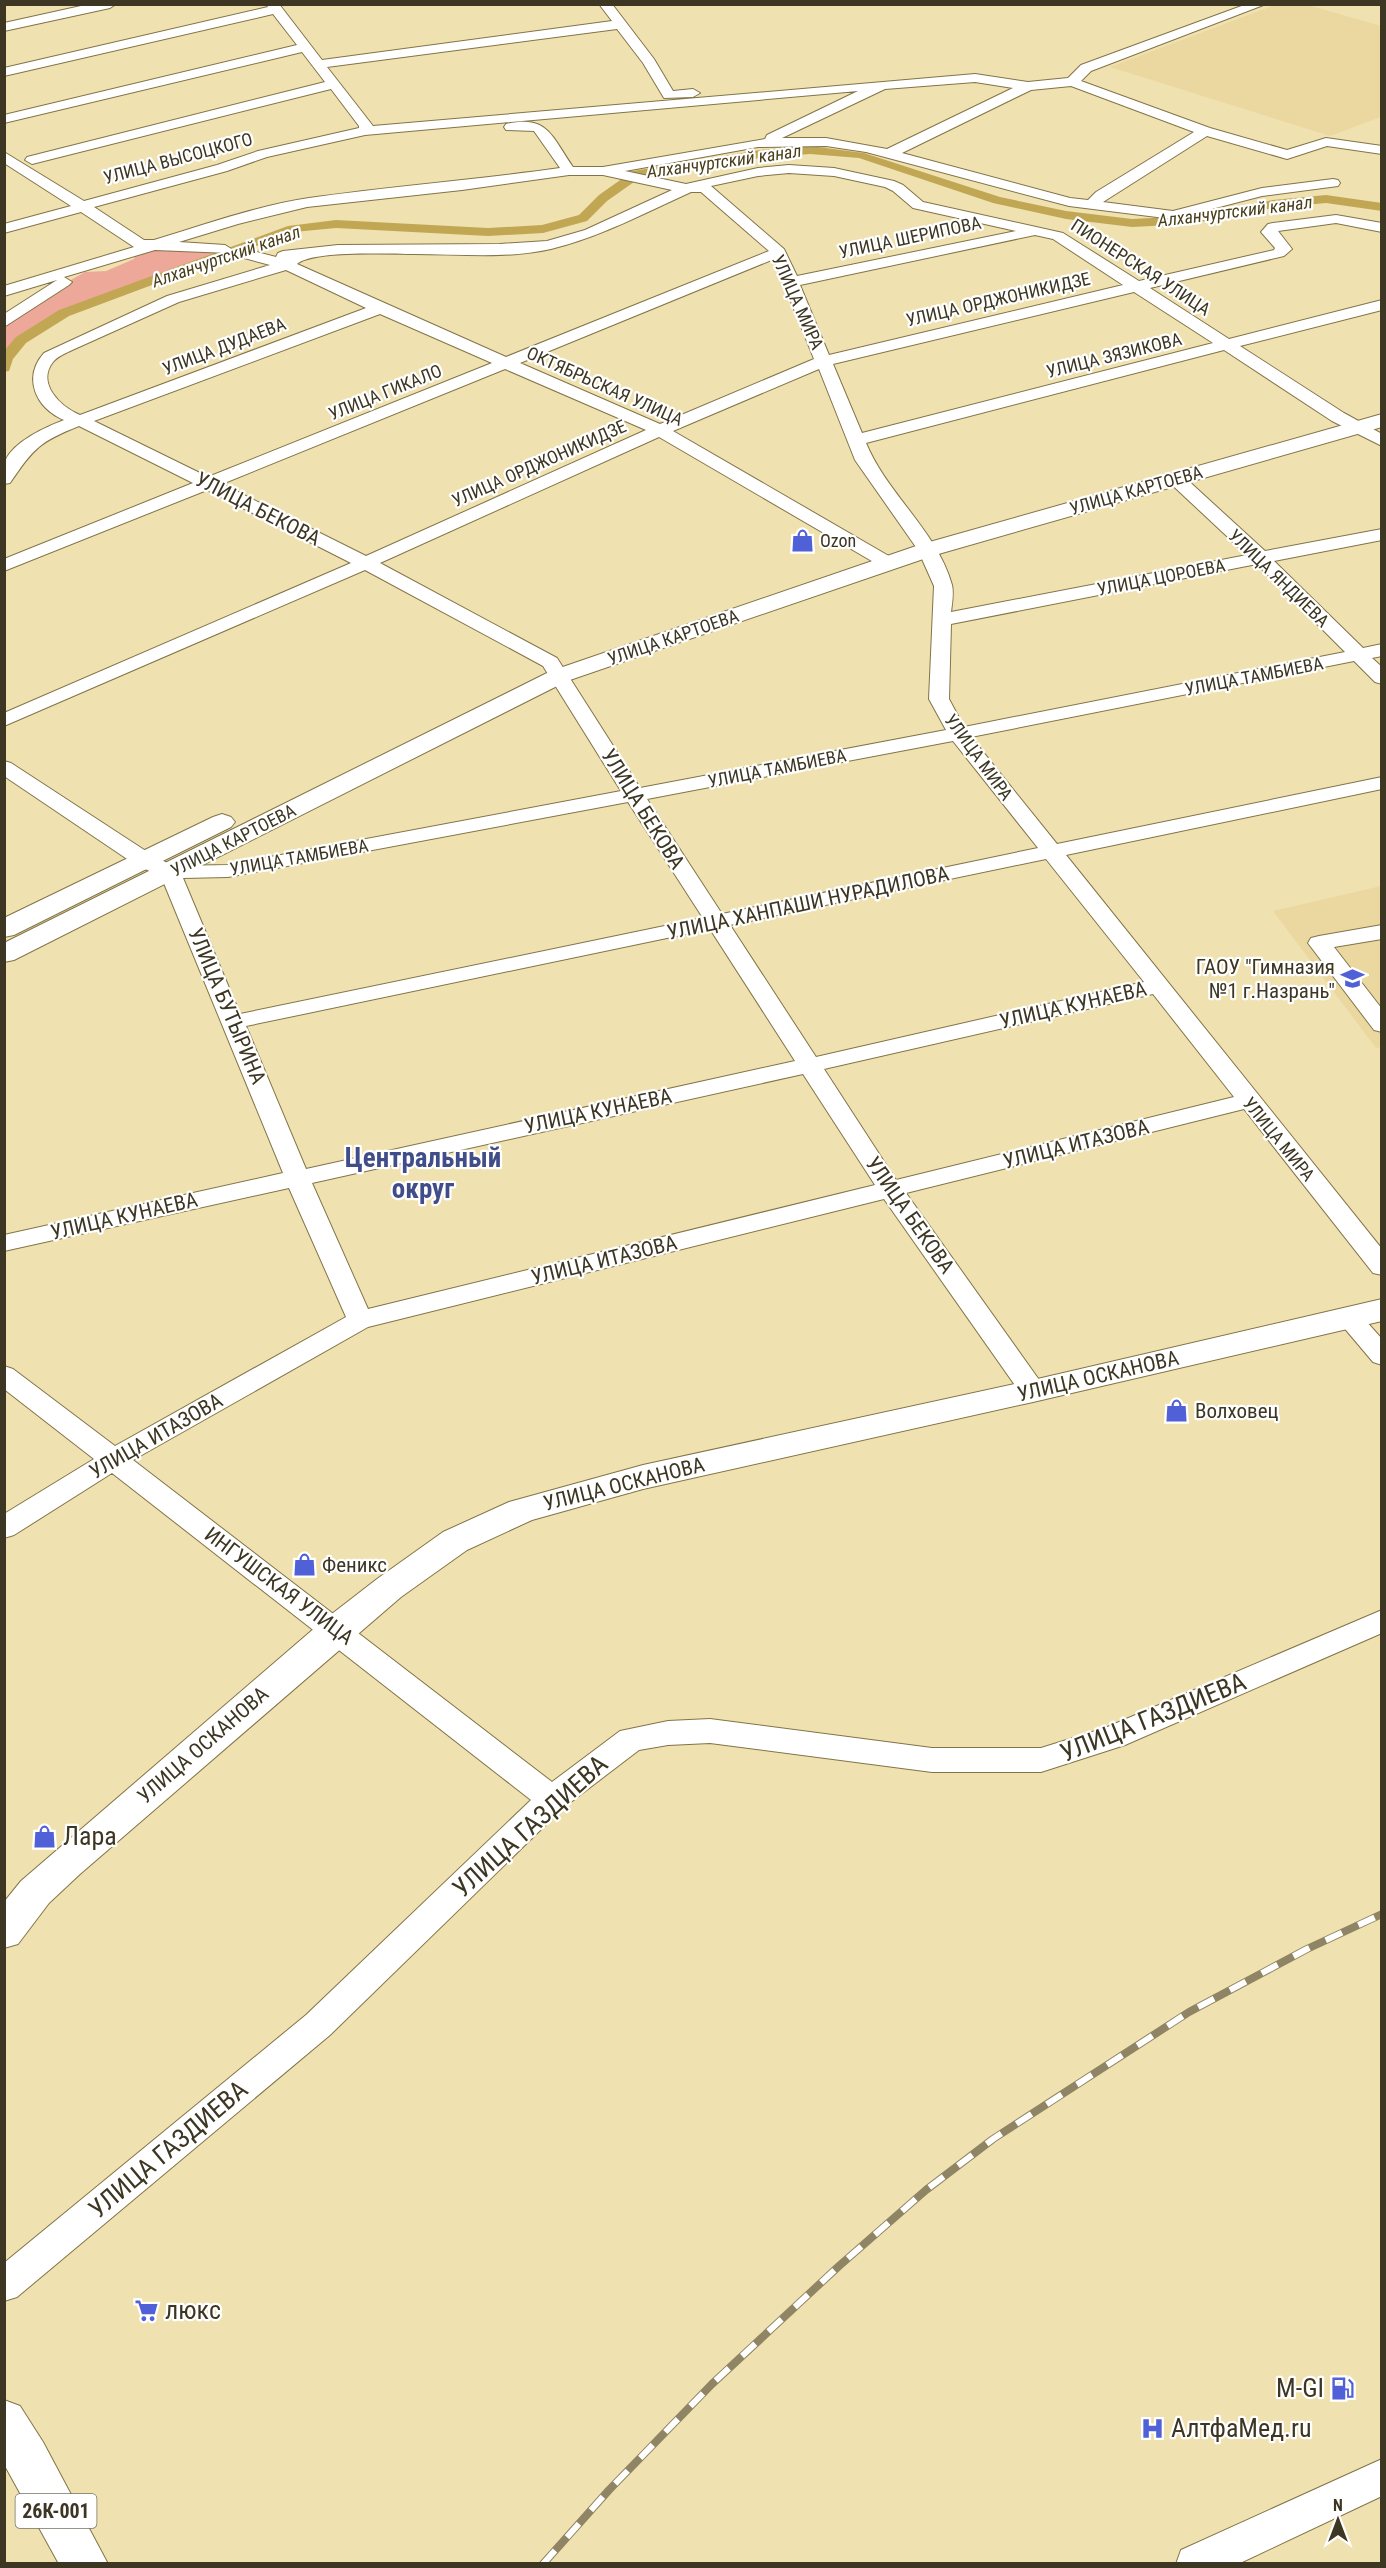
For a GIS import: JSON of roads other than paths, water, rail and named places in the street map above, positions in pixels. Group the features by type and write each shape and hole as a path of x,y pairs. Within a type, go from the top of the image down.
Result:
{"main road":[{"name":"УЛИЦА КАРТОЕВА","path":"923,543 1176,479 1348,422 1382,404"},
{"name":"УЛИЦА КАРТОЕВА","path":"4,929 144,860 555,669 923,543 1348,422 1382,420"},
{"name":"УЛИЦА КАРТОЕВА","path":"4,954 170,872 555,669"},
{"name":"УЛИЦА ОСКАНОВА","path":"4,1932 35,1892 66,1863 337,1630 455,1541 521,1511 643,1477 1034,1391 1382,1310"},
{"name":"26К-001","path":"12,2441 85,2564"}],"street":[{"path":"4,27 110,4"},
{"path":"605,4 622,24 669,95 892,77 938,81"},
{"path":"1072,82 1086,68 1260,4"},
{"path":"4,72 274,7 366,126 364,132"},
{"path":"320,64 622,24"},
{"path":"4,119 305,47"},
{"path":"364,132 975,78 1028,86 1072,82 1205,131 1287,155 1326,142 1382,150"},
{"path":"4,174 335,84"},
{"path":"758,143 882,85"},
{"path":"890,153 1028,86"},
{"path":"364,132 384,136 534,126 539,128 569,171"},
{"path":"1091,205 1101,195 1205,131"},
{"name":"УЛИЦА ВЫСОЦКОГО","path":"4,229 222,168 263,154 364,132"},
{"path":"4,142 140,244 225,250"},
{"path":"4,291 150,245 307,202 462,186 569,171 603,171 758,143 826,142 890,153 1069,202 1173,215 1262,192 1333,183"},
{"path":"4,156 32,165"},
{"name":"ПИОНЕРСКАЯ УЛИЦА","path":"684,188 758,172 789,169 834,172 889,184 904,192 918,205 1058,236 1348,422 1382,441"},
{"name":"УЛИЦА МИРА","path":"603,171 684,188 705,188 779,252 864,460 923,543 943,586 939,699 958,734 1382,1267"},
{"path":"242,253 264,258 293,259 338,250 500,249 548,245 590,233 684,188"},
{"name":"УЛИЦА ОРДЖОНИКИДЗЕ","path":"4,720 366,563 660,430 823,361 1279,253 1284,249 1269,232 1273,227 1336,219 1382,228"},
{"name":"УЛИЦА ШЕРИПОВА","path":"791,282 1038,231"},
{"name":"УЛИЦА ГИКАЛО","path":"4,566 779,252"},
{"name":"ОКТЯБРЬСКАЯ УЛИЦА","path":"293,259 380,308 660,430 877,558"},
{"name":"УЛИЦА БЕКОВА","path":"293,259 173,299 78,341 48,358 39,377 43,392 53,407 65,416 82,421 366,563 555,669 716,923 890,1189 1034,1391"},
{"path":"4,322 23,307 95,264"},
{"name":"УЛИЦА ЗЯЗИКОВА","path":"856,440 1228,346 1382,304"},
{"name":"УЛИЦА ДУДАЕВА","path":"4,479 21,451 34,440 380,308"},
{"name":"УЛИЦА ЯНДИЕВА","path":"1176,479 1260,557 1382,678"},
{"name":"УЛИЦА ЦОРОЕВА","path":"941,620 1382,534"},
{"name":"УЛИЦА ТАМБИЕВА","path":"170,872 228,871 958,734 1382,651"},
{"path":"4,767 144,860 170,872"},
{"name":"УЛИЦА ХАНПАШИ НУРАДИЛОВА","path":"234,1022 1382,783"},
{"name":"УЛИЦА БУТЫРИНА","path":"170,872 297,1177 360,1320"},
{"path":"1382,932 1319,943 1382,1025"},
{"name":"УЛИЦА КУНАЕВА","path":"4,1243 1157,986"},
{"name":"УЛИЦА ИТАЗОВА","path":"4,1528 112,1460 360,1320 1248,1101"},
{"path":"1348,1317 1382,1356"},
{"name":"ИНГУШСКАЯ УЛИЦА","path":"4,1375 112,1460 337,1630 552,1799"},
{"name":"УЛИЦА ГАЗДИЕВА","path":"4,2285 318,2025 552,1799 631,1739 668,1733 710,1731 932,1760 1041,1760 1113,1737 1382,1621"},
{"path":"1195,2564 1382,2477"}],"waterway":[{"name":"Алханчуртский канал","path":"4,368 6,358 21,340 64,313 292,229 336,224 488,232 543,229 583,218 603,198 637,174 760,154 810,150 860,155 997,200 1066,215 1132,223 1190,220 1273,204 1326,199 1382,207"}],"railway":[{"path":"543,2564 609,2490 712,2384 839,2266 926,2190 993,2139 1189,2012 1307,1949 1382,1914"}],"place":[{"name":"Ozon","path":"802,540"},
{"name":"ГАОУ \"Гимназия №1 г.Назрань\"","path":"1353,979"},
{"name":"Волховец","path":"1177,1411"},
{"name":"Феникс","path":"304,1565"},
{"name":"Лара","path":"45,1836"},
{"name":"люкс","path":"147,2310"},
{"name":"M-GI","path":"1342,2388"},
{"name":"АлтфаМед.ru","path":"1153,2428"}],"district":[{"name":"Центральный округ","path":"423,1174"}]}
